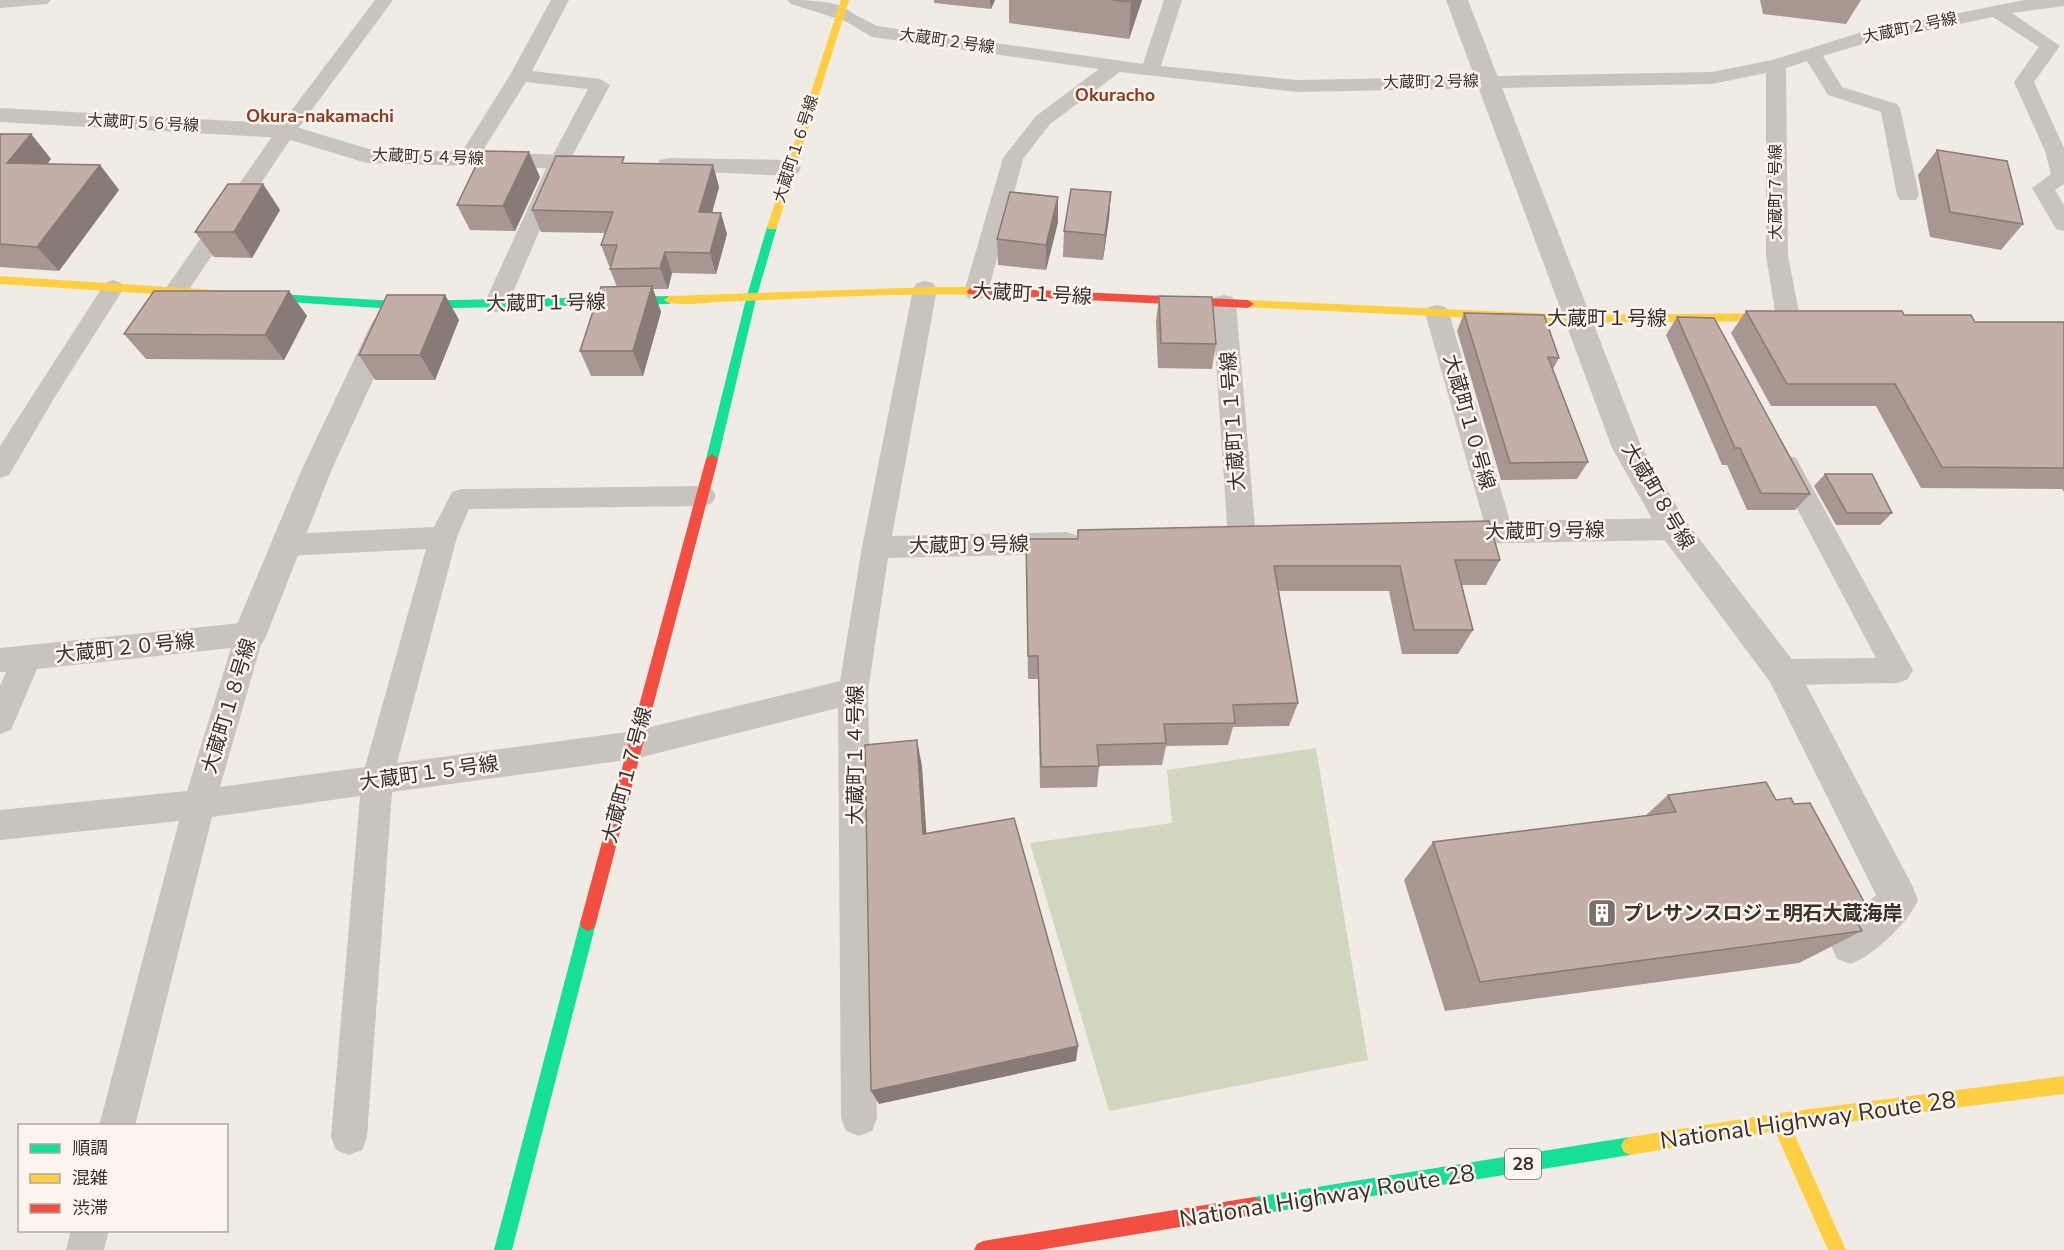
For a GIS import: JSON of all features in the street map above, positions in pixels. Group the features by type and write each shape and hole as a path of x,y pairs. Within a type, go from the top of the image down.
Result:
{"main road":[{"name":"大蔵町１６号線","path":"751,299 789,168 843,7"},
{"name":"大蔵町１号線","path":"0,280 394,305 751,299 925,290 1578,319 1714,328 1794,317"},
{"name":"大蔵町１７号線","path":"503,1250 634,745 703,496 751,299"},
{"name":"National Highway Route 28","path":"983,1250 1779,1122 2064,1085"},
{"path":"1779,1122 1837,1250"}],"street":[{"path":"0,2 40,0"},
{"name":"大蔵町２号線","path":"798,0 843,7"},
{"name":"大蔵町８号線","path":"1457,0 1627,448 1674,529 1782,672 1899,900 1851,945"},
{"name":"大蔵町５６号線","path":"0,115 286,131"},
{"name":"大蔵町５４号線","path":"286,131 367,156 789,168"},
{"name":"大蔵町１８号線","path":"250,634 317,469 394,305"}],"lane":[{"path":"176,291 286,131 384,0"},
{"path":"468,158 520,75 560,0"},
{"path":"1150,71 1173,0"},
{"name":"大蔵町２号線","path":"843,7 872,30 1150,71 1297,86 1712,78 1776,65 1811,52 1859,39 2003,6 2064,1"},
{"path":"2003,6 2057,48 2024,82 2055,152 2062,176 2043,188 2064,224"},
{"path":"1811,52 1835,91 1890,108 1908,195"},
{"name":"大蔵町７号線","path":"1776,65 1776,256 1794,317"},
{"path":"976,292 1013,158 1043,120 1116,66"},
{"path":"496,304 559,162 600,85 520,75"},
{"path":"0,468 47,389 113,288"},
{"name":"大蔵町１４号線","path":"859,1118 853,691 876,548 925,290"},
{"name":"大蔵町１１号線","path":"1224,303 1242,539"},
{"name":"大蔵町１０号線","path":"1437,313 1500,532"},
{"path":"1775,442 1898,670 1782,672"},
{"path":"349,1137 377,780 443,537 461,499 703,496"},
{"name":"大蔵町９号線","path":"1430,534 1674,529"},
{"path":"286,545 443,537"},
{"name":"大蔵町９号線","path":"876,548 1089,542"},
{"name":"大蔵町２０号線","path":"13,660 250,634"},
{"name":"大蔵町１８号線","path":"117,1124 199,804 250,634"},
{"path":"0,721 13,660"},
{"name":"大蔵町１５号線","path":"0,825 199,804 634,745 853,691"},
{"path":"85,1250 90,1232"}],"green space":[{"path":"1316,748 1368,1060 1109,1111 1030,843 1172,823 1167,770"}],"building":[{"path":"0,134 31,134 7,163 100,165 37,247 0,244"},
{"path":"1937,150 2007,161 2023,224 1950,212"},
{"path":"483,151 529,152 503,206 457,205"},
{"path":"556,156 624,157 622,163 713,165 699,212 721,213 710,253 665,252 660,268 610,269 617,245 601,245 613,212 532,210"},
{"path":"228,184 263,184 234,232 195,232"},
{"path":"1071,189 1111,192 1105,235 1064,231"},
{"path":"1010,192 1058,197 1046,245 997,239"},
{"path":"652,286 633,351 580,351 601,287"},
{"path":"154,291 289,291 265,335 124,334"},
{"path":"387,295 445,295 420,355 359,355"},
{"path":"1159,296 1212,297 1216,344 1161,343"},
{"path":"1746,311 1902,311 1904,315 1971,315 1975,322 2064,322 2064,468 1942,467 1895,384 1787,384"},
{"path":"1464,313 1544,315 1559,358 1548,357 1588,462 1510,463"},
{"path":"1677,317 1714,318 1810,494 1761,493 1740,448 1735,448"},
{"path":"1825,474 1872,474 1892,513 1847,513"},
{"path":"1489,521 1500,560 1455,560 1473,630 1414,630 1400,566 1274,566 1298,703 1233,705 1235,723 1164,724 1166,743 1097,745 1099,766 1041,767 1038,656 1028,656 1026,539 1078,539 1078,530"},
{"path":"917,740 923,834 1014,818 1078,1046 871,1091 865,745"},
{"name":"プレサンスロジェ明石大蔵海岸","path":"1766,782 1776,800 1791,798 1794,804 1810,803 1869,911 1852,913 1862,931 1480,982 1433,842 1676,812 1668,795"}],"traffic: fast":[{"path":"712,459 751,299 772,227"},
{"path":"245,296 394,305 669,300"},
{"path":"503,1250 588,923"},
{"path":"1254,1206 1630,1146"}],"traffic: slow":[{"path":"772,227 845,0"},
{"path":"0,280 245,296"},
{"path":"669,300 859,292 972,291"},
{"path":"1248,304 1578,319 1786,317"},
{"path":"1630,1146 1780,1122 2064,1085"},
{"path":"1780,1122 1837,1250"}],"traffic: jam":[{"path":"972,291 1248,304"},
{"path":"588,923 712,459"},
{"path":"983,1250 1254,1206"}],"place":[{"name":"プレサンスロジェ明石大蔵海岸","path":"1602,913"}],"district":[{"name":"Okuracho","path":"1115,95"},
{"name":"Okura-nakamachi","path":"320,116"}]}
